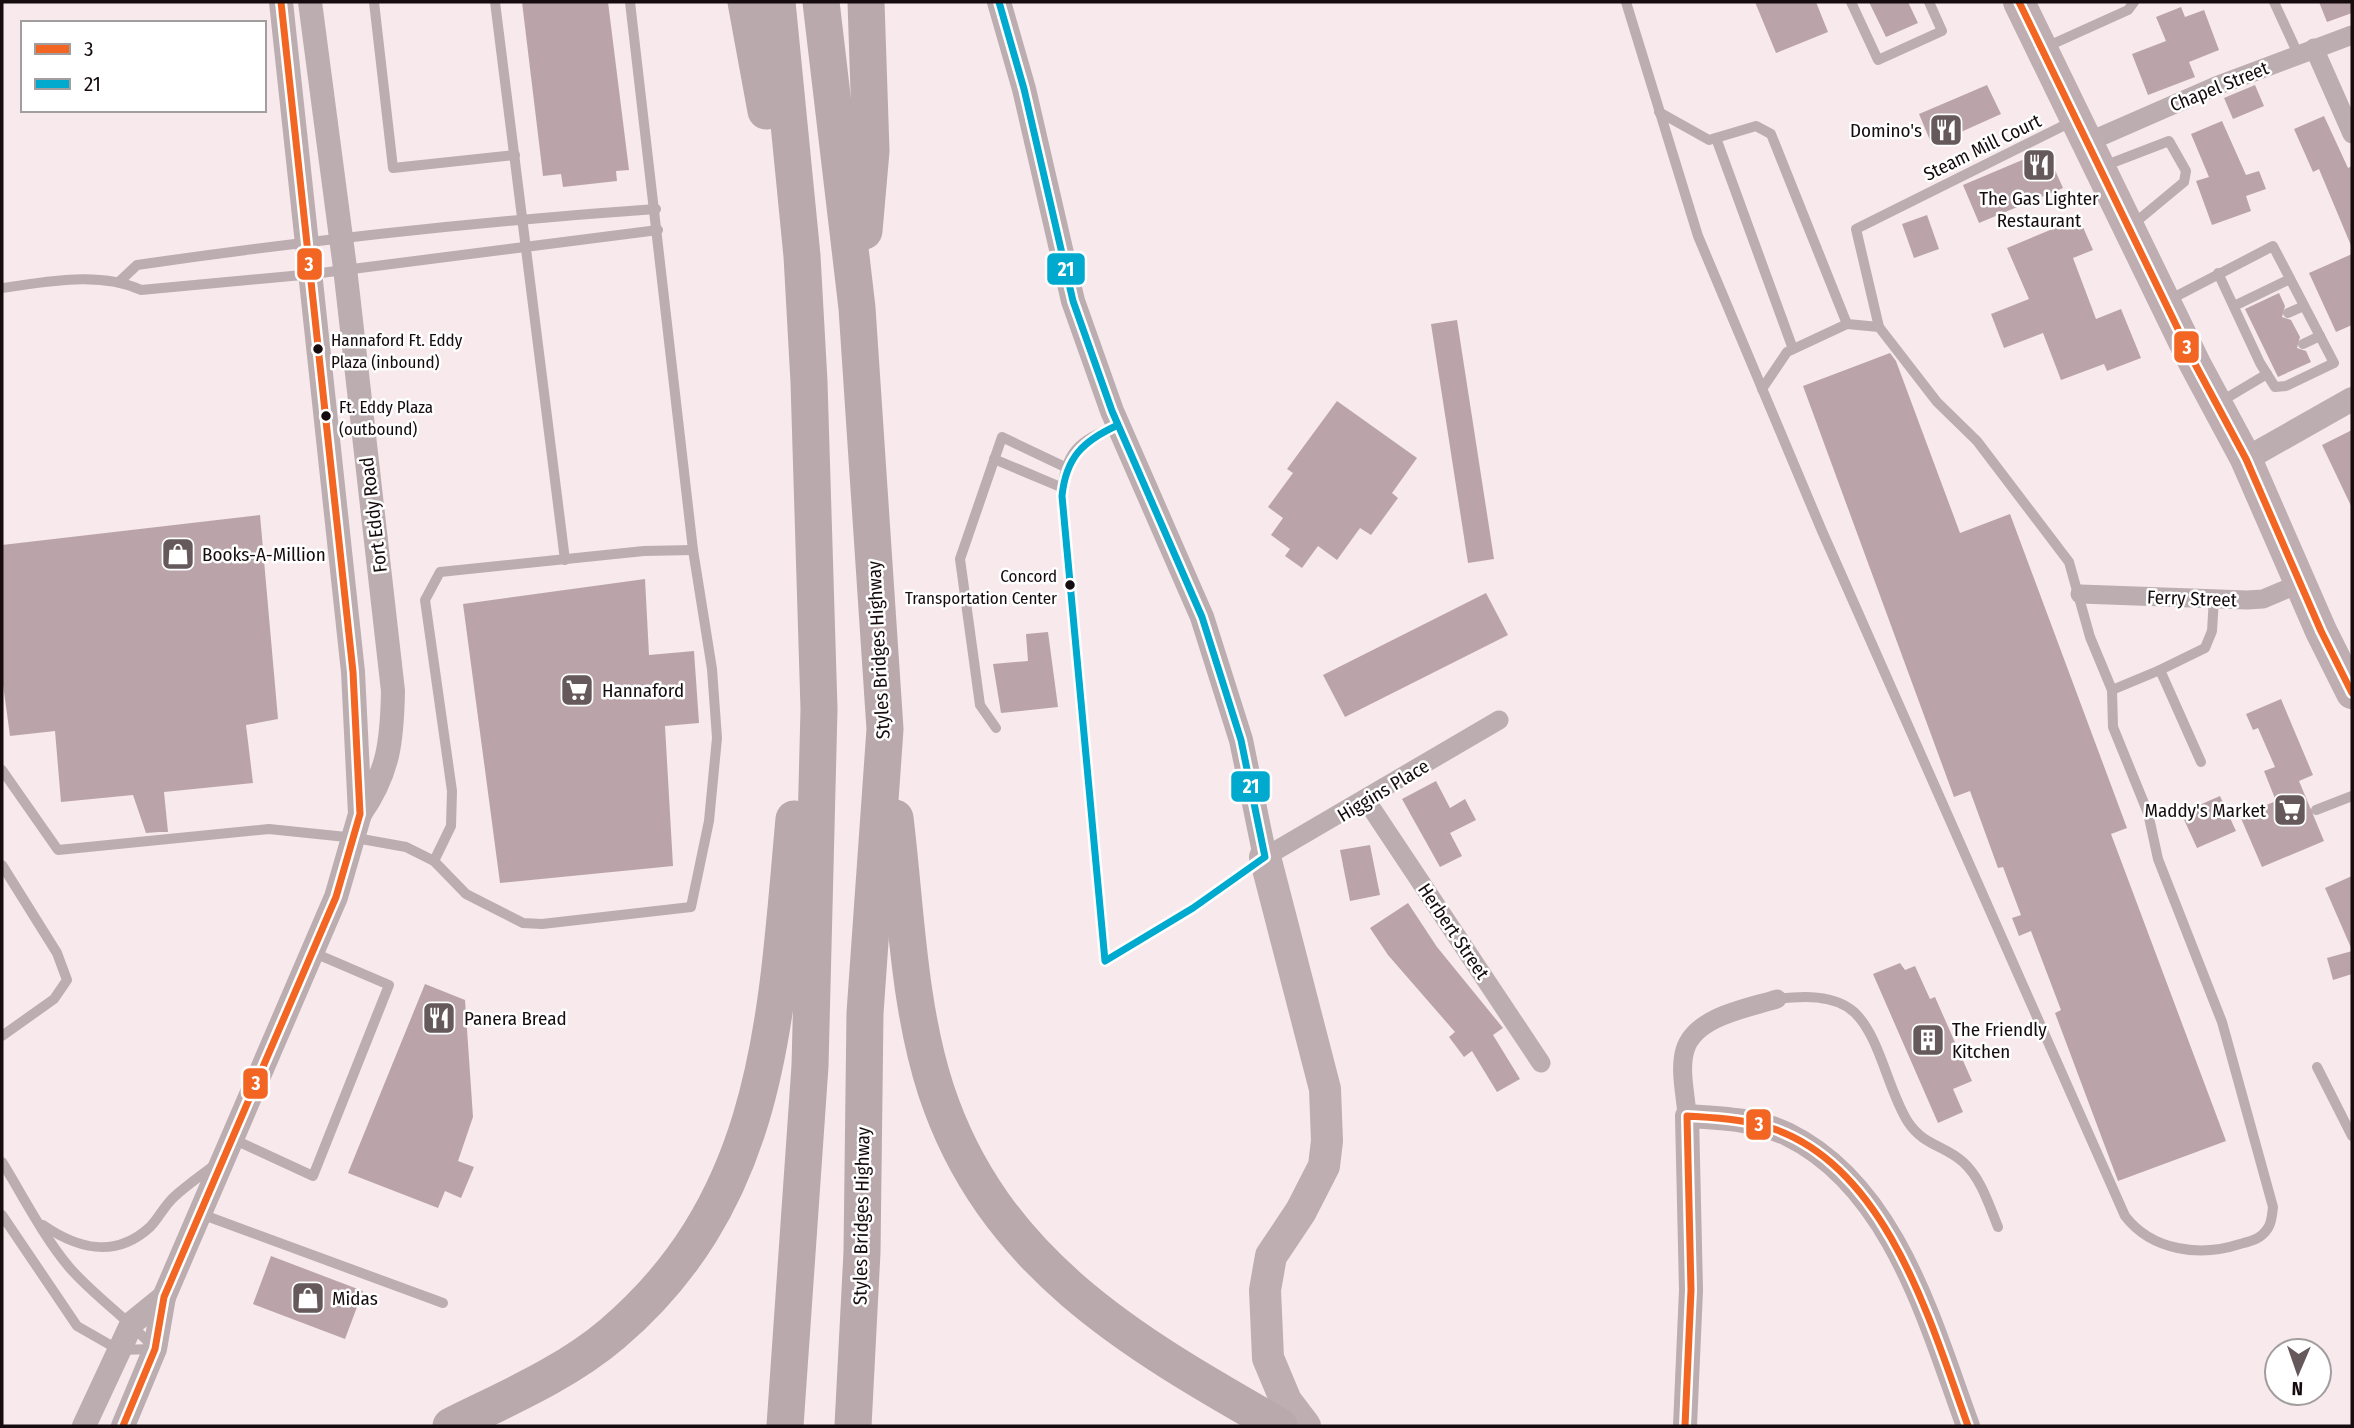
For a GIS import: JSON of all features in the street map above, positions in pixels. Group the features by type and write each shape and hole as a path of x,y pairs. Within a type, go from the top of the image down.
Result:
{"highway":[{"path":"746,2 809,382"},
{"path":"777,2 802,256 809,382 819,709 810,1066 785,1426"},
{"name":"Styles Bridges Highway","path":"821,2 858,308 885,729 865,1013 862,1252 853,1426"},
{"path":"858,308 871,151 866,2"},
{"path":"451,1426 532,1385 611,1335 689,1252 729,1180 758,1103 768,1052 794,816 819,709"},
{"path":"885,729 918,1014 936,1090 955,1137 993,1204 1024,1244 1079,1299 1207,1385 1279,1426"}],"main road":[{"path":"2019,2 2246,460 2351,687"},
{"path":"1265,857 1325,1089 1327,1141 1324,1166 1301,1211 1271,1256 1265,1290 1268,1358 1286,1401 1305,1426"}],"street":[{"name":"Fort Eddy Road","path":"123,1426 155,1349 164,1297 336,897 356,838 360,814 357,709 313,274 307,241 281,2"},
{"name":"Fort Eddy Road","path":"310,2 345,268 393,691 392,733 385,771 360,814"},
{"path":"999,2 1024,89 1073,300 1118,425 1202,617 1241,740 1265,857"},
{"name":"Chapel Street","path":"2088,143 2306,51 2352,35"},
{"path":"2306,51 2352,134"},
{"path":"2246,460 2352,399"},
{"name":"Ferry Street","path":"2080,594 2263,599 2301,583"},
{"name":"Higgins Place","path":"1265,857 1499,720"},
{"name":"Herbert Street","path":"1366,800 1541,1063"},
{"path":"1685,1426 1691,1290 1685,1050 1693,1036 1707,1024 1731,1013 1777,999"},
{"path":"1687,1116 1737,1118 1785,1133 1813,1148 1857,1189 1907,1269 1968,1426"},
{"name":"Fort Eddy Road","path":"84,1426 132,1323 164,1297"}],"lane":[{"path":"374,2 393,168 515,155"},
{"path":"495,2 565,560"},
{"path":"2,770 58,850 269,829 406,846 434,861 466,894 523,923 542,924 691,907 709,821 717,738 712,669 693,550 656,208 630,2"},
{"path":"1626,2 1698,236 1762,389 1822,531 2125,1216 2137,1232 2158,1242 2186,1250 2216,1252 2259,1239 2270,1226 2273,1207 2222,1022 2158,859 2148,813 2113,727 2112,690 2090,638 2080,594 2068,562 1977,441 1937,402 1879,327 1847,324 1787,352 1762,389"},
{"path":"1851,2 1878,60 1942,31 1929,2"},
{"path":"2042,49 2128,10 2134,2"},
{"path":"2274,2 2306,51"},
{"path":"1659,112 1709,140 1756,126 1771,134 1847,324"},
{"path":"1716,138 1793,349"},
{"name":"Steam Mill Court","path":"1879,327 1856,229 1903,206 2088,143 2164,141 2173,145 2186,171 2184,182 2129,228"},
{"path":"120,281 137,265 307,241 522,218 656,208"},
{"path":"2,288 54,281 120,281 141,290 313,274 525,244 606,239 658,230"},
{"path":"2165,301 2218,273 2273,246 2334,363 2286,386 2275,387 2250,331 2218,273"},
{"path":"2234,306 2290,279"},
{"path":"2288,313 2304,306"},
{"path":"2303,344 2320,336"},
{"path":"2217,404 2267,374"},
{"path":"1118,425 1084,440 1065,467 1063,488 1105,961 1193,908 1265,857"},
{"path":"996,728 980,705 960,559 1002,436 1065,467"},
{"path":"994,458 1063,488"},
{"path":"434,861 451,826 452,791 425,600 440,572 645,551 693,550"},
{"path":"2112,690 2205,648 2211,631 2214,598"},
{"path":"2160,670 2201,762"},
{"path":"2316,810 2352,796"},
{"path":"2,865 57,953 67,980 54,999 2,1036"},
{"path":"40,1222 66,1241 85,1247 122,1245 151,1225 172,1199 228,1148 313,1176 388,985 312,953"},
{"path":"1777,999 1821,998 1853,1011 1870,1038 1908,1123 1921,1138 1963,1162 1983,1189 1998,1227"},
{"path":"2317,1067 2352,1136"},
{"path":"2,1162 67,1264 86,1286 132,1323 155,1349"},
{"path":"200,1213 443,1303"},
{"path":"2,1215 77,1326 119,1350 155,1349"}],"building":[{"path":"522,2 608,2 629,170 616,171 617,181 563,187 561,174 543,176"},
{"path":"1755,2 1816,2 1828,32 1776,53"},
{"path":"1869,2 1908,2 1918,23 1886,37"},
{"path":"2319,2 2352,2 2352,13 2327,22"},
{"path":"2181,7 2185,17 2204,10 2219,50 2189,62 2195,77 2148,95 2132,54 2166,41 2156,17"},
{"name":"Domino's","path":"1987,85 2001,114 1932,145 1919,114"},
{"path":"2255,85 2264,106 2233,119 2224,98"},
{"path":"2324,116 2348,168 2352,166 2352,248 2319,169 2313,172 2294,129"},
{"path":"2222,121 2246,175 2259,171 2266,189 2246,196 2251,211 2212,225 2196,181 2209,177 2191,134"},
{"path":"2046,150 2063,188 1979,223 1963,185"},
{"path":"1927,215 1939,249 1914,258 1902,224"},
{"path":"2079,218 2093,250 2073,258 2096,319 2121,309 2141,358 2107,371 2104,364 2061,380 2043,333 2004,348 1991,314 2029,299 2007,248"},
{"path":"2352,254 2352,325 2336,332 2309,273"},
{"path":"2279,293 2285,306 2282,317 2291,320 2300,337 2297,348 2306,351 2311,362 2278,377 2245,309"},
{"path":"1457,320 1494,559 1468,563 1431,324"},
{"path":"1890,353 1896,361 1960,533 2010,514 2127,828 2111,834 2226,1141 2118,1181 2055,1013 2061,1010 2031,931 2019,936 2012,918 2021,915 2003,867 1998,868 1970,791 1954,797 1803,386"},
{"path":"1337,401 1417,458 1392,493 1398,498 1371,535 1360,528 1337,560 1318,546 1302,568 1285,556 1290,549 1271,535 1283,518 1268,507 1293,473 1287,469"},
{"path":"2352,430 2352,508 2322,445"},
{"path":"260,515 278,719 246,725 253,783 164,792 168,832 146,833 133,795 61,802 55,731 10,736 2,677 2,545"},
{"path":"645,579 649,655 694,651 699,723 665,726 673,866 500,883 463,604"},
{"path":"1486,593 1508,635 1345,717 1323,675"},
{"path":"1048,632 1058,707 1001,713 993,664 1028,661 1026,634"},
{"path":"2281,699 2313,775 2299,781 2324,841 2262,867 2240,816 2276,801 2264,771 2275,767 2258,728 2253,730 2246,714"},
{"path":"1436,781 1450,808 1465,799 1476,820 1450,833 1462,856 1440,867 1402,799"},
{"path":"2220,796 2236,831 2197,848 2181,813"},
{"path":"1370,845 1380,895 1350,901 1340,850"},
{"path":"2352,876 2352,950 2325,888"},
{"path":"1408,903 1437,947 1503,1028 1493,1035 1520,1079 1497,1092 1472,1051 1464,1057 1449,1037 1455,1032 1388,955 1370,928"},
{"path":"2352,951 2352,974 2333,980 2327,958"},
{"name":"The Friendly Kitchen","path":"1900,963 1905,970 1915,966 1930,999 1935,997 1972,1081 1953,1089 1963,1112 1938,1123 1873,974"},
{"path":"425,984 465,1000 473,1117 458,1161 474,1167 461,1198 445,1191 438,1208 348,1173"},
{"name":"Midas","path":"271,1256 363,1291 345,1339 253,1304"}],"transit line":[{"name":"3","path":"123,1426 155,1349 164,1297 336,897 360,814 353,672 281,2"},
{"name":"21","path":"999,2 1024,89 1073,301 1112,411 1202,617 1241,740 1265,857 1193,908 1105,961 1062,496 1064,482 1078,452 1095,437 1118,425"},
{"name":"3","path":"2019,2 2195,364 2246,459 2321,631 2352,693"},
{"name":"3","path":"1685,1426 1691,1290 1687,1116 1744,1121 1777,1130 1816,1151 1849,1180 1877,1215 1901,1256 1921,1299 1968,1426"}],"place":[{"name":"Domino's","path":"1946,130"},
{"name":"The Gas Lighter Restaurant","path":"2039,165"},
{"name":"Hannaford Ft. Eddy Plaza (inbound)","path":"318,349"},
{"name":"Ft. Eddy Plaza (outbound)","path":"326,416"},
{"name":"Books-A-Million","path":"178,554"},
{"name":"Concord Transportation Center","path":"1070,585"},
{"name":"Hannaford","path":"577,690"},
{"name":"Maddy's Market","path":"2290,810"},
{"name":"Panera Bread","path":"439,1018"},
{"name":"The Friendly Kitchen","path":"1928,1040"},
{"name":"Midas","path":"308,1298"}]}
